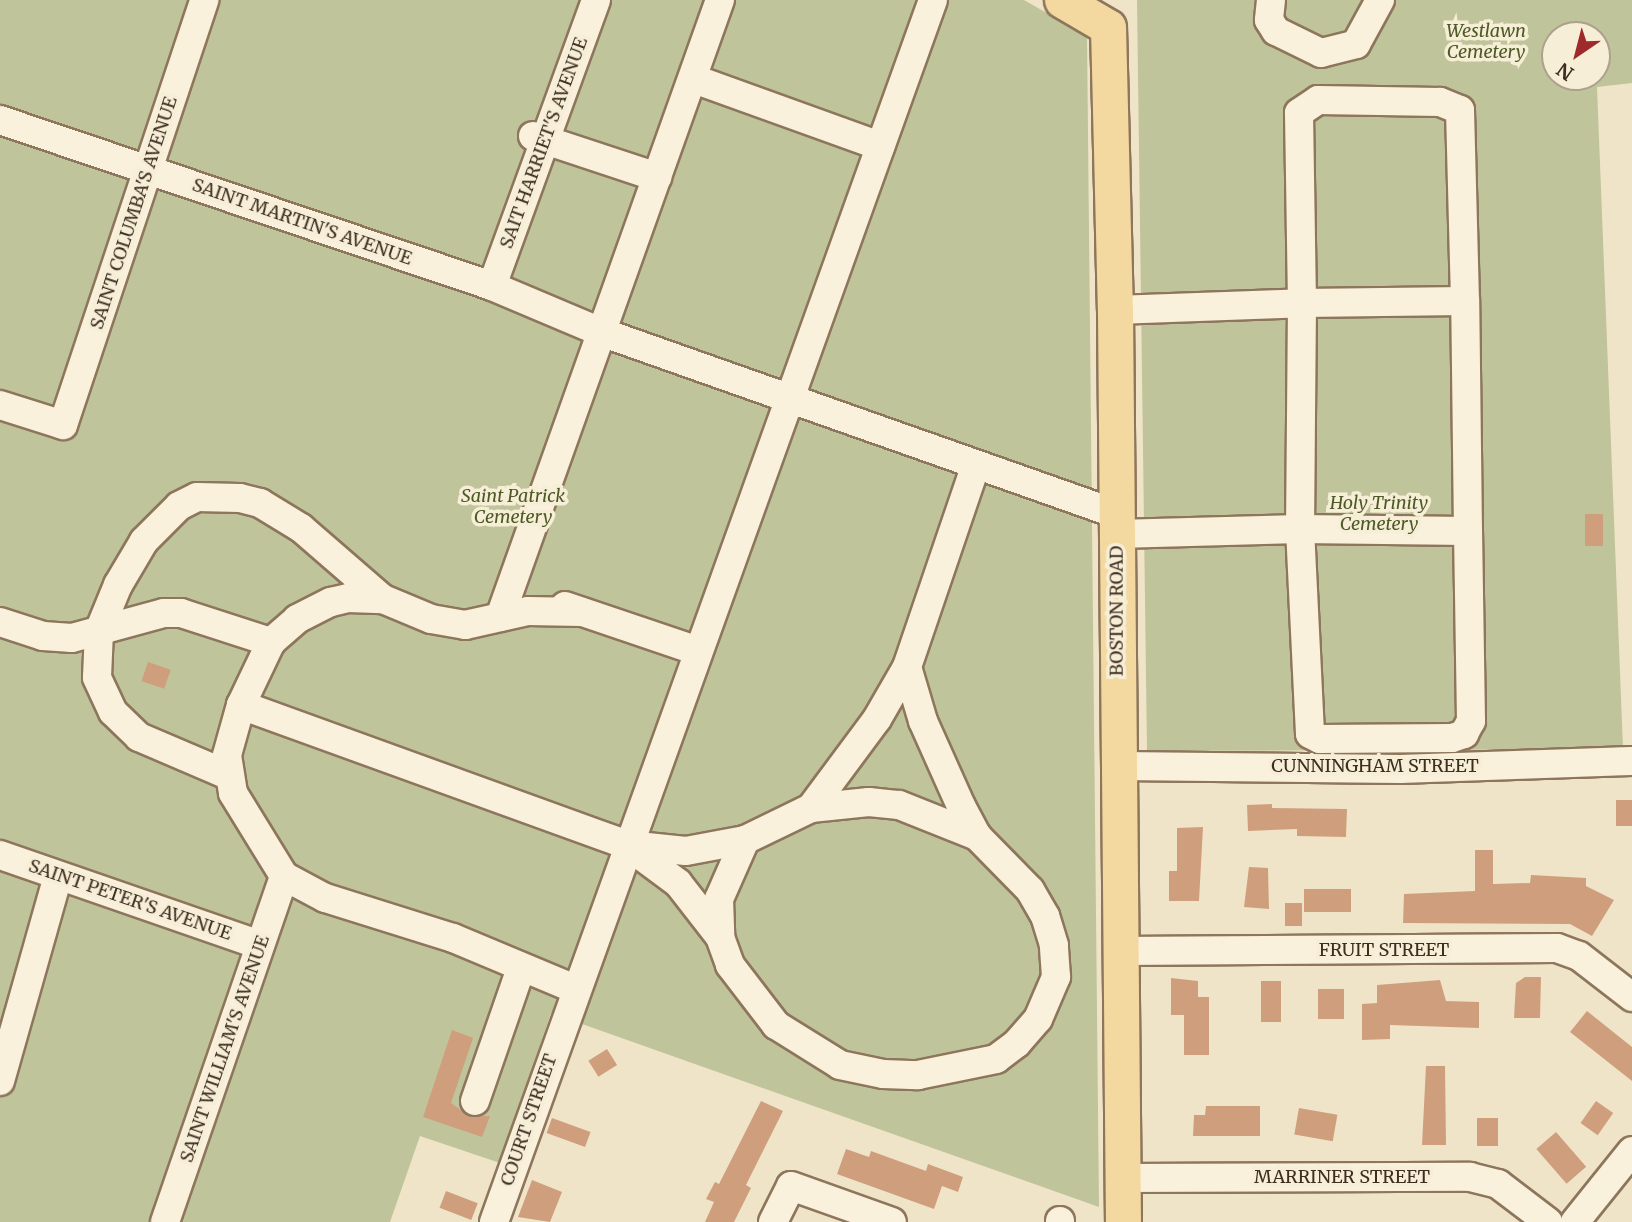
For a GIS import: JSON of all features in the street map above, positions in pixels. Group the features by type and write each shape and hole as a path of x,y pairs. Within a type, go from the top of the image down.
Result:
{"main road":[{"path":"1062,0 1108,13"},
{"name":"BOSTON ROAD","path":"1108,13 1115,310 1123,1222"}],"street":[{"name":"SAINT COLUMBA'S AVENUE","path":"0,405 63,425 204,0"},
{"name":"SAIT HARRIET'S AVENUE","path":"492,286 540,138 596,0"},
{"path":"500,617 720,0"},
{"name":"COURT STREET","path":"494,1222 575,989 933,0"},
{"path":"1271,0 1269,20 1276,31 1321,53 1356,44 1380,0"},
{"path":"694,79 880,146"},
{"path":"1318,100 1440,102 1461,110 1471,720 1464,734 1452,738 1320,738 1310,734 1307,723 1300,529 1302,303 1300,113 1318,100"},
{"name":"SAINT MARTIN'S AVENUE","path":"0,120 492,286 601,332 976,464 1117,524"},
{"path":"540,138 657,177"},
{"path":"1115,310 1302,303 1465,301"},
{"path":"811,808 877,719 907,667 976,464"},
{"path":"228,775 157,748 113,712 97,677 99,631 118,585 144,541 179,506 197,497 240,498 270,509 301,528 383,599"},
{"path":"1117,524 1468,531"},
{"path":"510,587 698,651"},
{"path":"575,989 453,939 324,898 285,876 233,793 228,775 227,755 241,705 271,642 297,619 331,602 348,598 383,599 449,624 465,625 545,609 582,612"},
{"path":"0,622 57,637 99,631 154,615 181,613 271,642"},
{"path":"746,840 719,899 720,937 730,965 776,1025 840,1065 883,1074 918,1075 996,1059 1017,1043 1038,1018 1056,977 1054,945 1045,916 1030,890 977,836 942,770 907,667"},
{"path":"241,705 628,845 686,851 746,840 811,808 869,802 899,805 977,836"},
{"name":"CUNNINGHAM STREET","path":"1119,766 1400,769 1632,761"},
{"path":"628,845 678,883 720,937"},
{"name":"SAINT PETER'S AVENUE","path":"0,855 260,945"},
{"path":"0,1081 58,876"},
{"name":"SAINT WILLIAM'S AVENUE","path":"165,1222 285,876"},
{"name":"FRUIT STREET","path":"1120,951 1557,948 1579,956 1632,997"},
{"path":"475,1101 521,968"},
{"path":"1575,1222 1632,1151"},
{"name":"MARRINER STREET","path":"1122,1178 1484,1178 1548,1222"},
{"path":"774,1222 791,1185 892,1222"}],"green space":[{"name":"Saint Patrick Cemetery","path":"0,0 1024,0 1087,36 1099,1207 551,1013 500,1163 420,1136 390,1222 0,1222"},
{"name":"Holy Trinity Cemetery","path":"1137,0 1632,0 1632,83 1611,85 1611,21 1541,21 1541,91 1597,91 1623,749 1147,751"}],"building":[{"path":"1585,514 1603,514 1603,546 1585,546"},
{"path":"148,662 171,670 164,689 141,681"},
{"path":"1616,800 1632,800 1632,826 1616,826"},
{"path":"1272,804 1272,808 1347,809 1346,837 1297,836 1297,829 1248,831 1247,805"},
{"path":"1203,827 1199,901 1169,901 1169,871 1177,871 1177,828"},
{"path":"1475,850 1493,850 1493,884 1530,883 1531,875 1586,878 1586,886 1614,900 1592,936 1570,924 1403,923 1404,894 1475,891"},
{"path":"1249,867 1268,868 1269,909 1244,907"},
{"path":"1304,889 1351,889 1351,912 1304,912"},
{"path":"1285,903 1302,903 1302,926 1285,926"},
{"path":"1525,977 1541,977 1540,1018 1514,1018 1516,983"},
{"path":"1171,978 1198,981 1198,997 1209,997 1209,1055 1184,1055 1184,1015 1171,1015"},
{"path":"1440,980 1446,1001 1479,1002 1479,1028 1390,1025 1390,1039 1362,1040 1362,1004 1377,1003 1377,985"},
{"path":"1261,981 1281,981 1281,1022 1261,1022"},
{"path":"1318,989 1344,989 1344,1019 1318,1019"},
{"path":"1587,1011 1632,1047 1632,1081 1570,1032"},
{"path":"452,1030 473,1038 451,1103 469,1116 490,1116 482,1137 423,1117"},
{"path":"607,1049 617,1065 598,1077 588,1061"},
{"path":"1426,1066 1445,1066 1446,1145 1422,1145"},
{"path":"761,1101 783,1111 746,1185 751,1188 734,1222 705,1222 714,1202 706,1199 715,1182 719,1184"},
{"path":"1596,1101 1613,1113 1598,1135 1581,1123"},
{"path":"1206,1106 1260,1106 1260,1136 1193,1136 1194,1115 1205,1115"},
{"path":"1299,1108 1337,1115 1333,1141 1294,1135"},
{"path":"552,1118 591,1132 585,1147 547,1133"},
{"path":"1477,1118 1498,1118 1498,1146 1477,1146"},
{"path":"1556,1132 1586,1167 1567,1184 1536,1149"},
{"path":"846,1149 869,1157 871,1151 926,1171 928,1164 963,1177 958,1192 942,1186 934,1209 837,1174"},
{"path":"532,1180 562,1192 550,1222 518,1217"},
{"path":"446,1191 478,1203 471,1220 440,1208"}],"park label":[{"name":"Westlawn Cemetery","path":"1486,42"}]}
